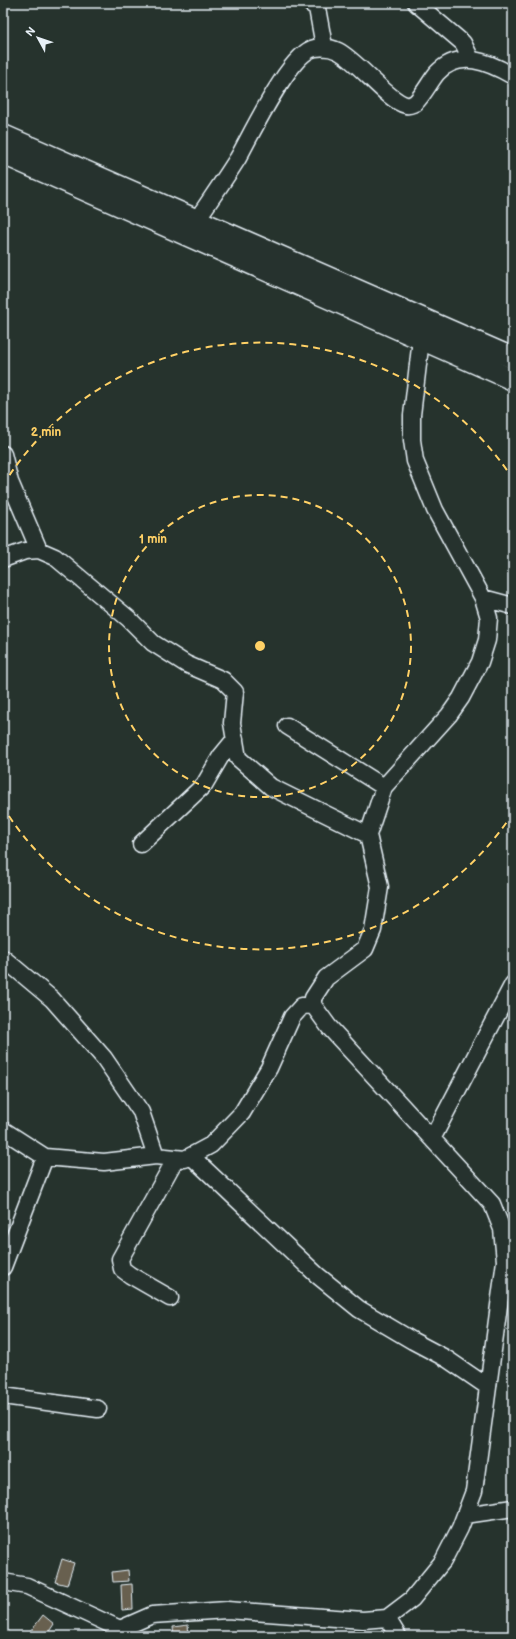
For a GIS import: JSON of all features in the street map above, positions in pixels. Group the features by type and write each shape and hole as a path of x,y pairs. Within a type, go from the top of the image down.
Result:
{"main road":[{"path":"3,135 196,221 513,358"},
{"path":"3,154 513,380"}],"street":[{"path":"310,3 317,8 324,46"},
{"path":"416,3 463,43 471,59"},
{"path":"196,221 234,164 276,89 298,57 310,49 324,46 338,50 394,99 405,105 410,105 421,97 438,73 444,67 457,61 471,59 490,65 513,76"},
{"path":"3,1582 27,1586 120,1633 152,1615 227,1610 363,1620 387,1618 412,1599 443,1561 460,1528 474,1491 506,1261 502,1229 492,1204 329,1027 313,1005 313,998 326,978 365,949 374,930 380,887 368,835 384,787 449,715 472,680 487,640 489,618 483,598 435,510 416,461 412,440 412,414 421,339"},
{"path":"3,454 10,482 39,550"},
{"path":"3,559 25,551 39,550 55,557 129,619 153,643 186,664 223,680 235,692 232,723 238,758 271,787 368,835"},
{"path":"483,598 513,606"},
{"path":"287,726 384,787"},
{"path":"141,844 204,785 221,756 235,739"},
{"path":"3,958 52,999 104,1058 141,1112 156,1156"},
{"path":"432,1139 513,984"},
{"path":"3,1130 45,1157 104,1162 156,1156 183,1157 210,1146 242,1113 269,1068 292,1017 302,1006 313,1005"},
{"path":"3,1267 45,1157"},
{"path":"170,1298 122,1269 120,1259 183,1157"},
{"path":"183,1157 317,1276 359,1308 413,1341 447,1359 488,1387"},
{"path":"3,1396 98,1409"},
{"path":"465,1515 513,1508"},
{"path":"387,1618 398,1636"}],"building":[{"path":"62,1559 74,1563 67,1585 55,1582"},
{"path":"128,1570 129,1581 113,1582 112,1572"},
{"path":"132,1584 133,1609 122,1610 121,1585"},
{"path":"43,1615 54,1624 46,1636 27,1636"},
{"path":"188,1625 189,1636 174,1636 173,1627"}]}
